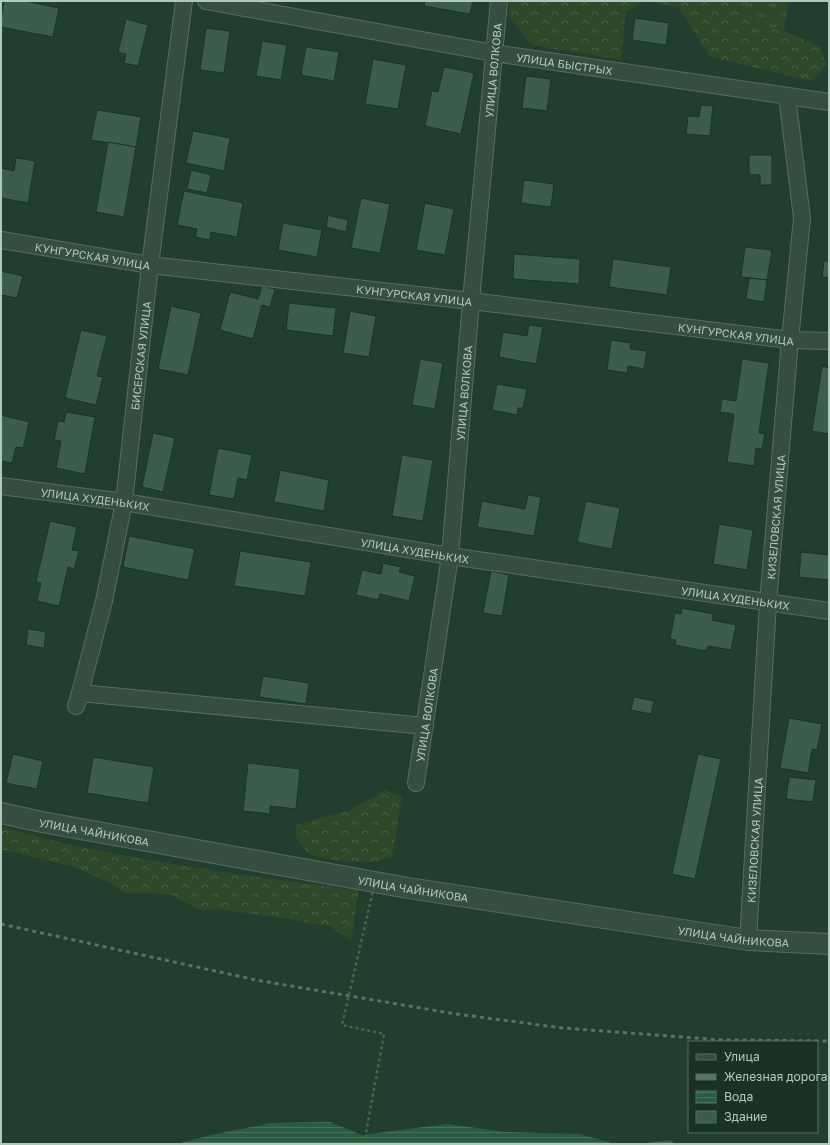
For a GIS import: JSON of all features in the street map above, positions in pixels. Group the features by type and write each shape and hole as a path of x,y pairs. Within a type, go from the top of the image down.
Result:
{"street":[{"name":"БИСЕРСКАЯ УЛИЦА","path":"184,1 150,265 124,502 104,601 78,700 425,726"},
{"name":"УЛИЦА БЫСТРЫХ","path":"206,1 494,53 829,102"},
{"name":"УЛИЦА ВОЛКОВА","path":"416,783 450,556 471,301 499,1"},
{"name":"КИЗЕЛОВСКАЯ УЛИЦА","path":"748,940 768,603 790,340 802,218 787,96"},
{"name":"КУНГУРСКАЯ УЛИЦА","path":"1,240 150,265 471,301 790,340 829,341"},
{"name":"УЛИЦА ХУДЕНЬКИХ","path":"1,486 124,502 450,556 829,611"},
{"name":"УЛИЦА ЧАЙНИКОВА","path":"1,813 42,822 375,882 748,940 829,944"}],"path":[{"path":"364,1144 384,1034 342,1025 375,882"}],"green space":[{"path":"510,1 645,1 626,11 621,60 532,45 508,16"},
{"path":"648,1 748,1 755,26 784,31 821,47 826,65 812,81 710,57 679,8"},
{"path":"748,1 789,1 784,31 755,26"},
{"path":"385,790 402,797 392,857 374,862 332,860 309,854 297,839 295,825 350,810"},
{"path":"1,827 81,847 150,860 254,877 359,890 351,941 330,926 218,909 202,911 171,895 126,893 106,881 75,867 1,849"}],"water":[{"path":"330,1122 362,1135 447,1124 505,1132 580,1134 615,1144 176,1144 271,1123"},
{"path":"670,1140 675,1144 639,1144"}],"building":[{"path":"4,1 25,1 59,8 53,37 1,27"},
{"path":"425,1 473,1 470,14 424,6"},
{"path":"635,18 669,23 666,45 632,40"},
{"path":"126,19 148,25 138,66 124,63 126,54 118,52"},
{"path":"206,28 230,31 224,73 200,70"},
{"path":"262,41 287,45 281,80 256,76"},
{"path":"306,47 339,52 334,81 301,75"},
{"path":"373,59 406,65 398,109 365,104"},
{"path":"444,67 474,73 461,134 425,126 432,91 438,92"},
{"path":"526,76 551,79 547,111 522,108"},
{"path":"701,105 713,106 710,136 686,134 688,116 699,117"},
{"path":"97,110 141,117 136,147 91,140"},
{"path":"193,131 230,138 224,171 186,163"},
{"path":"108,142 136,147 124,217 96,212"},
{"path":"749,155 772,155 772,185 760,185 760,175 749,174"},
{"path":"16,158 35,161 28,203 1,198 1,168 14,171"},
{"path":"191,170 211,175 207,193 187,189"},
{"path":"524,180 554,184 551,207 521,203"},
{"path":"184,191 243,203 237,237 211,232 210,240 195,237 197,229 177,225"},
{"path":"361,198 390,204 380,253 351,248"},
{"path":"425,203 454,209 445,255 416,250"},
{"path":"328,215 348,220 346,232 326,227"},
{"path":"283,223 322,230 317,257 278,250"},
{"path":"745,247 772,250 767,280 741,277"},
{"path":"514,254 580,259 579,284 513,279"},
{"path":"613,259 671,267 667,295 609,287"},
{"path":"824,261 829,261 829,278 822,277"},
{"path":"1,271 23,276 17,298 1,295"},
{"path":"749,278 767,280 764,302 746,299"},
{"path":"262,286 275,289 270,307 262,305 253,339 220,330 230,292 258,299"},
{"path":"289,303 336,308 333,336 286,330"},
{"path":"171,306 201,313 188,375 158,369"},
{"path":"350,311 376,316 369,357 343,353"},
{"path":"529,325 543,327 536,364 499,357 503,332 527,336"},
{"path":"81,330 107,336 97,376 103,377 96,405 65,398"},
{"path":"611,340 631,343 630,349 647,351 644,369 628,366 627,373 607,370"},
{"path":"420,359 443,363 435,409 412,405"},
{"path":"742,359 769,363 759,433 765,434 762,449 756,448 754,466 727,462 734,414 720,412 722,399 736,401"},
{"path":"822,366 829,368 829,434 812,431"},
{"path":"497,384 527,389 523,408 518,408 517,415 492,410"},
{"path":"66,412 95,417 85,474 56,468 61,441 54,440 58,421 64,422"},
{"path":"1,415 29,422 23,448 16,447 12,463 1,461"},
{"path":"153,433 175,438 163,492 142,487"},
{"path":"218,448 252,455 247,480 238,478 234,499 209,495"},
{"path":"402,455 433,460 423,521 392,516"},
{"path":"280,470 329,480 324,511 274,502"},
{"path":"528,495 541,497 534,536 477,527 482,501 525,509"},
{"path":"586,501 620,508 612,549 577,542"},
{"path":"50,521 77,527 72,550 79,551 74,569 68,567 59,606 37,601 41,583 36,582"},
{"path":"719,524 753,530 747,570 713,564"},
{"path":"129,536 195,549 188,580 123,567"},
{"path":"240,551 311,562 305,596 234,586"},
{"path":"801,552 829,555 829,580 799,577"},
{"path":"383,563 401,567 399,572 415,576 409,601 380,594 378,600 356,595 362,570 381,574"},
{"path":"491,571 509,575 502,616 483,613"},
{"path":"682,608 713,614 712,620 736,625 731,650 708,646 706,651 675,645 676,640 670,639 675,613 681,614"},
{"path":"28,629 46,632 44,648 26,645"},
{"path":"263,676 309,683 306,704 259,697"},
{"path":"634,697 654,701 651,714 631,710"},
{"path":"789,718 822,724 817,750 812,749 808,773 780,768"},
{"path":"13,754 43,761 37,789 6,783"},
{"path":"698,754 721,759 695,879 672,874"},
{"path":"93,757 154,767 148,803 87,793"},
{"path":"248,763 300,769 296,809 270,806 270,814 243,811"},
{"path":"789,777 816,780 813,802 786,799"}],"railway":[{"path":"1,924 256,980 456,1014 563,1028 722,1040 829,1041"}]}
